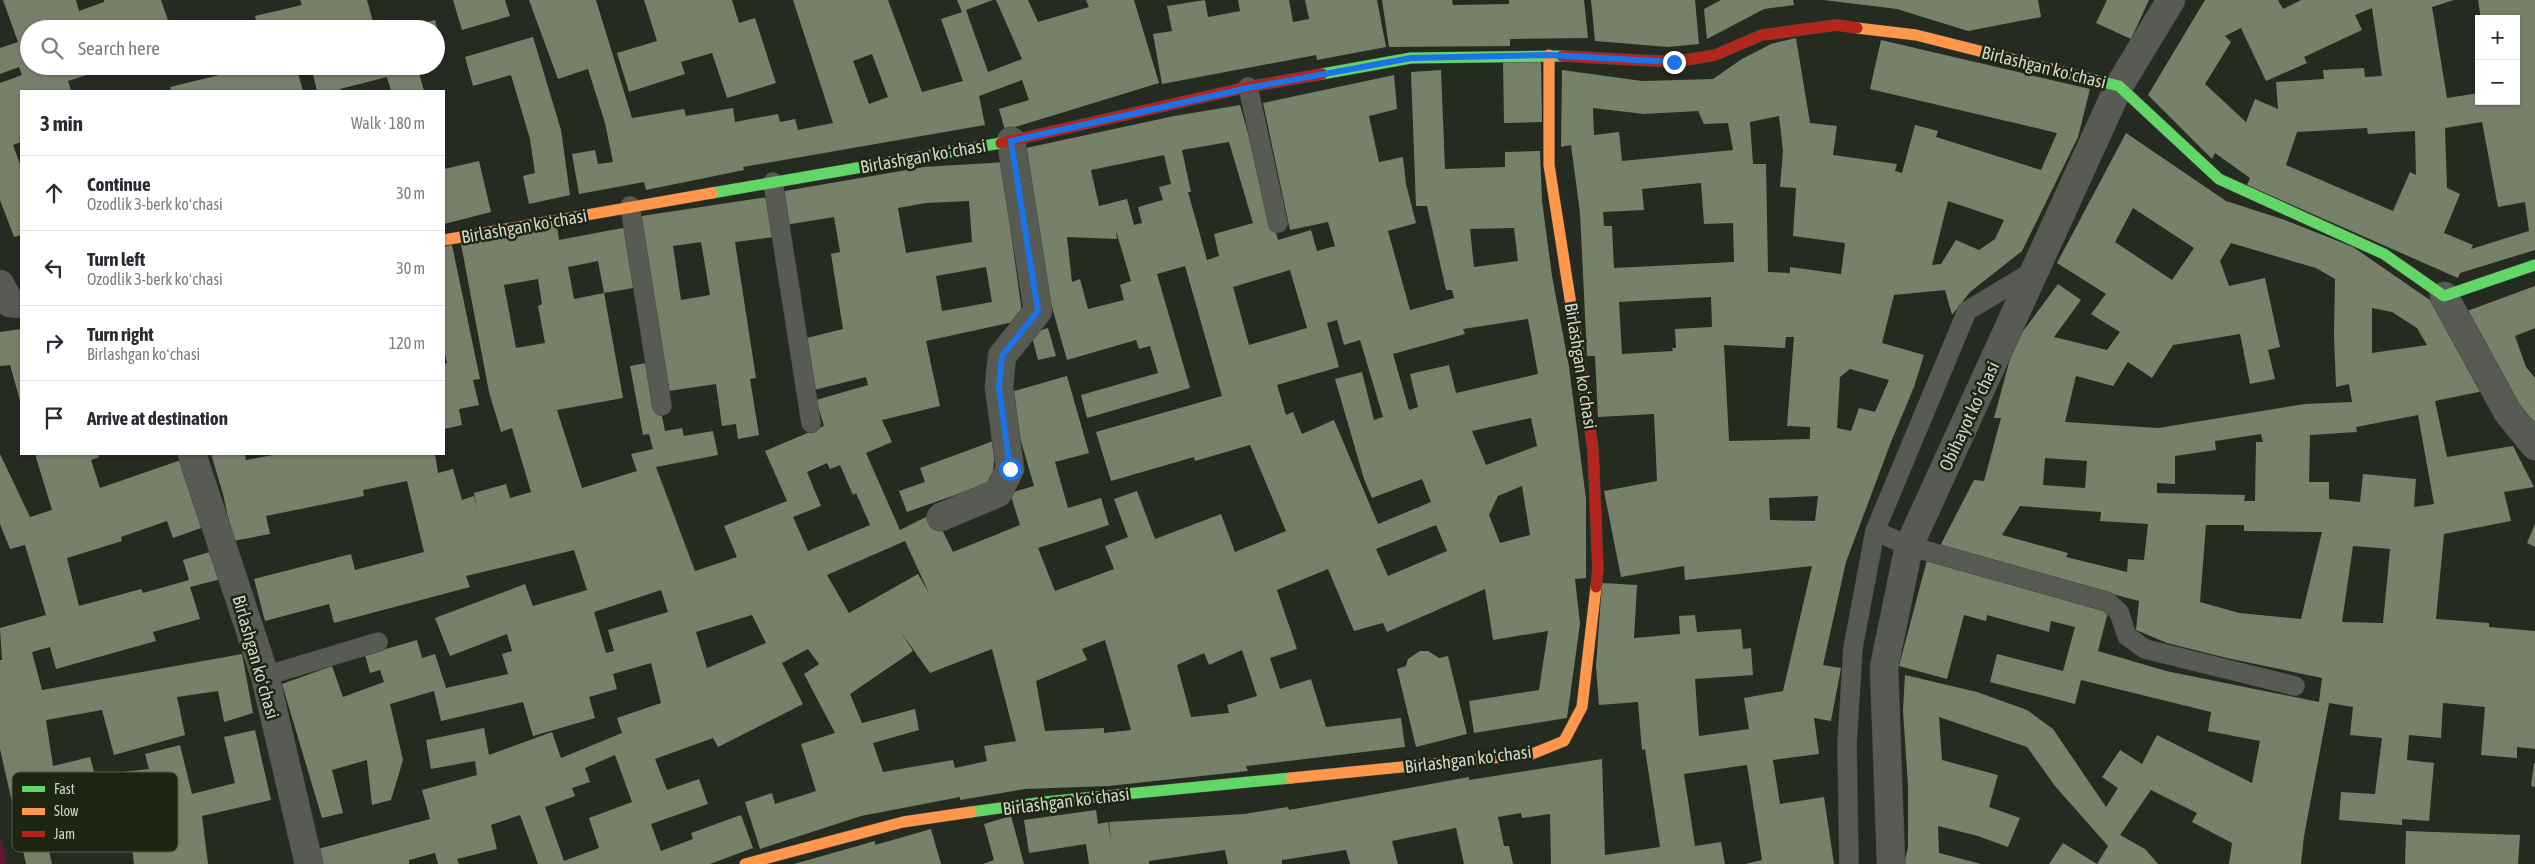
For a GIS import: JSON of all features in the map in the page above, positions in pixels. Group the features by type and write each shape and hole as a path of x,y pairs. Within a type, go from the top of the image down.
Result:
{"street":[{"name":"Obihayot koʻchasi","path":"1891,864 1884,667 1909,546 2119,86 2171,0"},
{"name":"Birlashgan koʻchasi","path":"445,240 1011,141 1248,88 1411,58 1549,55 1674,62 1715,55 1762,35 1837,25 1916,35 2119,86 2219,179 2384,254 2444,296"},
{"name":"Birlashgan koʻchasi","path":"745,864 903,822 1044,802 1532,754 1564,741 1582,707 1598,570 1593,450 1549,166 1549,55"},
{"path":"941,517 998,493 1010,469 999,387 1002,356 1038,311 1011,141"},
{"path":"2535,265 2444,296 2508,413 2535,446"},
{"path":"0,284 10,303 20,304"},
{"name":"Birlashgan koʻchasi","path":"192,455 265,676 309,864"}],"lane":[{"path":"1248,88 1278,223"},
{"path":"773,182 811,423"},
{"path":"630,206 662,406"},
{"path":"1850,864 1847,744 1853,648 1876,531 1967,310 2036,269"},
{"path":"1876,531 1909,546 2108,602 2119,612 2128,636 2145,649 2295,686"},
{"path":"265,676 378,642"}],"shaded area":[{"path":"0,836 7,864 0,864"}],"building":[{"path":"3,0 76,0 79,11 104,2 104,0 161,0 168,20 20,20 20,70 19,67 0,74 0,48 18,42"},
{"path":"300,0 367,0 373,20 256,20 255,16 302,5"},
{"path":"453,0 505,0 510,16 462,30"},
{"path":"529,0 596,0 632,118 684,109 686,116 733,108 735,122 778,114 780,122 795,119 798,130 833,123 793,0 888,0 922,92 963,81 941,19 962,12 957,0 993,0 966,10 988,72 1022,59 996,0 1028,0 1038,22 1089,7 1086,0 1134,0 1159,83 1005,130 999,109 1029,100 1022,80 979,96 985,125 743,167 744,170 646,190 644,182 579,194 572,154 595,150 598,164 613,162 605,123 588,69 558,79","holes":["872,54 888,97 869,104 853,61"]},
{"path":"644,0 732,0 739,23 755,18 776,83 727,98 712,53 681,62 685,74 629,92 617,53 657,41"},
{"path":"1205,0 1208,17 1240,11 1238,0 1289,0 1293,22 1309,19 1305,0 1377,0 1386,47 1317,60 1316,55 1162,84 1153,34 1172,31 1167,6"},
{"path":"1382,0 1452,0 1453,5 1509,4 1509,0 1584,0 1588,38 1510,39 1510,46 1389,47"},
{"path":"1591,0 1695,0 1699,44 1668,47 1595,41"},
{"path":"1721,0 1793,0 1794,5 1764,9 1707,39 1704,9"},
{"path":"1824,0 2038,0 2041,17 1968,31 1897,9"},
{"path":"2107,0 2149,0 2131,39 2096,23"},
{"path":"2205,0 2278,0 2283,9 2301,0 2454,0 2432,7 2447,98 2475,94 2475,105 2520,105 2520,15 2480,15 2478,0 2535,0 2535,250 2460,273 2458,278 2247,185 2250,178 2215,153 2212,159 2148,95","holes":["2372,8 2382,76 2365,77 2364,68 2323,70 2324,79 2276,82 2278,109 2255,99 2246,122 2205,84 2231,42 2225,36 2241,28 2266,81 2307,63 2304,57 2362,30 2355,15","2482,122 2498,207 2525,202 2529,231 2471,249 2473,245 2444,233 2460,194 2447,188 2445,128","2367,128 2368,134 2415,131 2416,175 2410,172 2393,211 2286,165 2297,132"]},
{"path":"533,37 561,130 570,195 529,204 523,176 535,173 530,139 511,75 473,86 465,57"},
{"path":"1796,38 1810,123 1837,126 1833,155 1897,164 1895,171 1902,173 1915,125 1938,131 1936,137 2041,170 2057,133 1870,89 1881,40 2090,89 2078,137 2022,251 1970,292 1952,315 1945,290 1894,295 1882,343 1924,355 1914,387 1891,442 1846,562 1823,665 1841,668 1831,721 1814,718 1819,754 1773,760 1780,804 1824,797 1834,864 1745,864 1762,860 1747,765 1684,774 1695,846 1721,842 1725,864 1551,864 1550,814 1522,818 1521,813 1498,817 1504,846 1509,846 1513,864 1464,864 1456,828 1392,841 1398,864 1350,864 1346,850 1282,860 1282,864 1228,864 1225,850 1149,861 1149,864 1089,864 1086,844 1029,853 1024,820 1096,810 1098,824 1108,822 1111,840 1109,822 1244,814 1288,807 1289,810 1469,777 1469,780 1602,759 1605,855 1660,847 1645,749 1642,750 1638,702 1599,705 1596,666 1602,583 1637,585 1634,638 1680,634 1679,616 1695,615 1697,632 1741,629 1743,649 1751,648 1753,675 1695,679 1699,736 1749,729 1744,698 1783,691 1812,566 1685,580 1684,566 1621,577 1604,491 1657,481 1654,414 1598,417 1595,356 1587,356 1580,213 1571,145 1561,147 1562,70 1642,81 1713,79 1742,59 1771,44","holes":["1593,108 1644,114 1698,111 1704,124 1728,123 1733,150 1622,161 1619,132 1594,135","1779,116 1783,151 1780,187 1796,188 1793,236 1845,243 1841,274 1790,267 1790,273 1768,272 1766,164 1753,164 1750,122","1701,183 1704,224 1733,223 1734,262 1614,268 1612,226 1604,226 1603,212 1644,210 1642,189","1948,201 2004,220 1995,239 1979,250 1956,240 1941,264 1932,265","1711,297 1712,327 1675,329 1676,348 1672,348 1673,351 1622,354 1619,302","1786,337 1794,337 1787,426 1810,427 1810,439 1729,441 1724,345 1785,348","1850,369 1889,380 1875,412 1859,408 1851,431 1837,428 1840,377","1818,496 1815,521 1770,520 1769,498"]},
{"path":"1541,61 1542,122 1504,123 1503,62"},
{"path":"1441,70 1445,169 1505,167 1505,152 1540,151 1542,201 1552,276 1569,367 1586,499 1586,578 1575,579 1580,624 1567,718 1474,733 1469,701 1539,690 1548,631 1493,640 1485,589 1387,632 1383,623 1354,631 1328,569 1277,590 1297,649 1270,658 1280,689 1311,679 1326,727 1401,718 1405,747 1246,766 1248,771 1108,786 1025,789 960,800 960,797 861,816 760,849 745,802 772,793 775,804 816,791 801,744 835,733 804,674 819,664 808,649 782,663 803,704 718,747 713,738 655,759 667,790 699,779 708,804 651,824 661,851 693,839 691,833 741,815 753,848 710,864 538,864 520,815 491,825 497,849 457,859 459,864 438,864 435,853 409,860 409,864 322,864 318,849 430,819 422,790 477,775 475,761 431,769 426,740 484,728 489,755 552,732 561,758 622,733 617,718 661,703 651,663 613,674 617,689 589,697 595,718 533,736 523,702 441,721 434,691 390,704 403,760 391,800 372,805 367,760 332,770 343,813 322,818 282,684 332,666 343,697 384,682 380,670 370,673 365,655 417,640 422,658 435,654 446,688 508,674 502,654 512,651 507,634 450,656 435,618 525,584 533,606 587,590 574,550 466,576 470,587 334,623 329,604 265,621 254,579 351,554 355,570 424,552 407,481 363,490 364,496 266,516 270,534 233,541 223,494 211,455 245,455 246,460 273,455 435,455 438,473 453,469 462,500 474,496 477,508 474,493 506,484 510,498 531,492 512,428 501,432 489,392 461,244 557,226 559,240 628,227 639,287 604,293 623,398 557,410 582,488 637,471 631,454 653,449 649,434 643,435 630,366 651,362 665,431 682,428 684,436 713,431 718,455 656,467 695,571 737,557 724,526 787,501 765,451 824,426 816,400 868,385 866,377 814,390 803,339 843,329 831,254 840,252 834,217 785,225 779,192 924,167 1007,162 1012,240 1023,320 926,341 940,406 882,420 892,442 866,453 900,530 934,513 953,552 1020,525 1010,493 1034,486 1007,393 1067,376 1089,453 1055,462 1068,508 1101,498 1109,525 1038,548 1055,591 1114,569 1105,546 1128,537 1114,499 1137,491 1155,539 1221,514 1235,552 1286,531 1250,445 1195,461 1194,457 1111,481 1096,432 1222,396 1185,266 1157,274 1190,388 1087,418 1081,395 1158,373 1150,346 1139,349 1136,340 1067,360 1038,258 1037,217 1026,148 1174,116 1240,105 1278,240 1311,230 1317,251 1335,246 1328,222 1290,230 1263,103 1394,75 1397,109 1369,116 1379,162 1403,157 1406,184 1416,223 1388,231 1410,310 1454,298 1452,290 1446,290 1427,206 1416,206 1411,72","holes":["1229,142 1253,223 1214,234 1219,256 1207,260 1188,192 1191,192 1182,150","1164,155 1171,184 1159,187 1163,200 1138,207 1142,223 1134,225 1127,199 1099,206 1091,170","969,201 972,242 906,253 898,208 926,203","1514,228 1518,261 1474,267 1470,229","1116,231 1131,281 1120,285 1124,300 1088,309 1080,279 1072,282 1067,237 1117,239","598,261 604,293 574,299 568,267","986,267 992,302 942,311 936,276","1290,270 1307,328 1249,345 1233,287","538,279 542,304 538,306 545,343 516,348 504,285","1528,319 1538,374 1456,393 1449,365 1410,374 1418,407 1409,410 1393,354 1465,334 1463,329","1337,320 1344,345 1360,340 1383,417 1374,420 1362,372 1335,379 1364,479 1372,498 1422,479 1431,502 1378,524 1334,420 1302,434 1293,412 1286,415 1277,385 1339,367 1327,323","1531,418 1537,446 1486,465 1472,431","827,463 830,469 840,465 853,495 856,493 870,525 808,551 793,517 821,506 807,472","1522,486 1530,535 1500,543 1489,515 1498,496","1436,525 1447,551 1388,576 1376,549","905,541 929,593 918,574 849,613 827,575","661,590 668,612 608,630 614,651 606,653 594,612","752,615 766,643 707,668 696,632","900,631 930,673 992,649 1016,741 984,746 987,761 955,768 953,760 883,772 873,743 919,730 915,709 862,723 850,694 913,651","1105,640 1131,730 1104,733 1104,728 1045,731 1036,681 1087,660 1082,649","1242,650 1257,696 1227,705 1229,713 1191,717 1177,665 1204,653 1209,665","615,755 632,802 589,818 599,848 564,861 545,807 575,796 572,788 590,782 585,768"]},
{"path":"22,75 86,75 68,81 71,90 20,90 20,142 13,145 20,164 20,235 14,237 0,200 0,83"},
{"path":"220,75 299,75 303,90 171,90 170,87"},
{"path":"313,75 420,75 424,90 391,90 387,77 340,90 317,90"},
{"path":"2126,133 2226,201 2282,219 2353,247 2440,307 2483,391 2435,401 2447,457 2513,446 2534,487 2504,492 2511,521 2444,534 2436,619 2489,623 2489,627 2535,631 2535,749 2517,747 2517,758 2481,755 2485,707 2443,703 2441,738 2409,735 2407,760 2434,763 2429,821 2402,819 2402,825 2339,820 2341,792 2375,794 2382,738 2350,735 2353,707 2329,703 2304,836 2301,864 2229,864 2232,843 2192,822 2197,813 2151,790 2120,835 2145,849 2158,864 2097,864 2108,846 2055,786 2027,747 1939,717 1942,760 1998,775 1989,807 2020,818 2008,847 1978,836 1938,826 1939,853 1981,864 1904,864 1908,847 1908,786 1903,710 1905,675 1977,692 2027,710 2053,729 2106,807 2118,788 2102,777 2120,750 2142,764 2157,735 2252,783 2260,741 2208,731 2211,712 2081,680 2075,704 1990,682 1997,654 2063,671 2075,627 2051,621 2049,632 1987,615 1986,621 1964,615 1947,679 1899,666 1927,560 2109,608 2098,651 2166,671 2319,702 2322,678 2167,643 2136,630 2139,601 1939,548 1974,480 1984,481 2001,418 1994,418 2010,359 2004,357 2058,284 2081,300 2054,337 2107,350 2120,332 2091,314 2106,294 2057,263","holes":["2133,208 2194,248 2172,280 2115,242","2231,243 2316,268 2335,279 2334,335 2336,387 2349,384 2352,402 2305,404 2158,428 2065,422 2076,376 2113,386 2128,362 2152,378 2173,345 2240,334 2250,384 2275,379 2268,350 2280,347 2265,278 2229,286 2220,261","2372,308 2392,312 2417,328 2427,345 2372,353","2418,415 2434,504 2414,507 2416,479 2363,474 2360,502 2329,499 2329,482 2309,482 2310,435 2357,432 2356,427","2261,434 2263,442 2256,442 2255,501 2244,501 2245,495 2157,493 2157,483 2175,484 2175,456 2216,450 2215,441","2045,458 2087,461 2085,488 2043,485","2020,506 2101,512 2100,521 2148,524 2144,560 2128,559 2127,572 2066,557 2068,553 2002,535","2206,525 2244,525 2244,531 2322,532 2301,619 2239,613 2200,602","2353,546 2390,549 2383,623 2342,622"]},
{"path":"479,161 491,212 445,224 445,169"},
{"path":"768,197 774,237 735,242 756,378 750,379 759,435 738,439 736,424 722,426 716,384 662,392 635,217","holes":["701,242 710,295 681,300 673,246"]},
{"path":"452,245 480,379 473,380 479,405 459,409 462,425 445,429 445,364 447,363 445,354 445,247"},
{"path":"2535,286 2535,328 2515,336 2526,367 2535,378 2535,425 2502,386 2467,311"},
{"path":"1048,328 1056,356 1038,360 1031,333"},
{"path":"20,329 20,400 10,365 0,366 0,332"},
{"path":"996,440 992,482 907,512 899,491 925,482 920,468"},
{"path":"0,454 30,517 52,510 35,455 98,455 99,457 91,460 100,488 181,460 204,527 173,538 167,521 121,537 122,541 67,558 79,606 141,589 143,593 189,580 183,560 213,551 221,579 190,587 200,619 153,632 156,641 56,669 50,647 32,652 42,690 242,654 253,713 224,722 218,691 177,697 185,735 114,755 102,710 46,720 53,766 90,757 94,772 12,772 12,802 0,749 0,660 2,660 0,628 46,615 25,545 10,549 0,524"},
{"path":"2535,524 2535,547 2527,543"},
{"path":"1420,651 1428,651 1439,658 1448,656 1467,734 1416,747 1397,669 1406,666 1408,659"},
{"path":"255,730 271,800 202,816 208,864 134,864 132,852 178,852 178,772 122,772 149,769 145,754 180,745 192,794 235,783 224,737"},
{"path":"2535,763 2535,787 2531,786"},
{"path":"1011,816 1024,864 983,864 994,860 984,824"},
{"path":"931,829 941,864 794,864 875,841 875,845"},
{"path":"2406,831 2520,835 2518,864 2405,864"},
{"path":"2063,843 2097,864 2049,864"},
{"path":"23,852 49,852 52,864 26,864"}],"traffic: fast":[{"path":"1322,74 1411,58 1562,56"},
{"path":"2051,69 2119,86 2219,179 2384,254 2444,296 2535,265"},
{"path":"712,193 1001,143"},
{"path":"971,812 1044,802 1291,778"}],"traffic: slow":[{"path":"1857,28 1916,35 2051,69"},
{"path":"1549,55 1549,165 1579,356"},
{"path":"445,240 712,193"},
{"path":"1291,778 1532,754 1564,741 1582,707 1596,587"},
{"path":"745,864 903,822 971,812"}],"traffic: jam":[{"path":"1562,56 1674,62 1715,55 1762,35 1837,25 1857,28"},
{"path":"1001,143 1248,87 1322,74"},
{"path":"1579,356 1593,449 1598,570 1596,587"}],"route":[{"path":"1010,469 1008,438 999,387 1002,356 1038,311 1011,141 1248,88 1411,58 1549,55 1674,62"}]}
